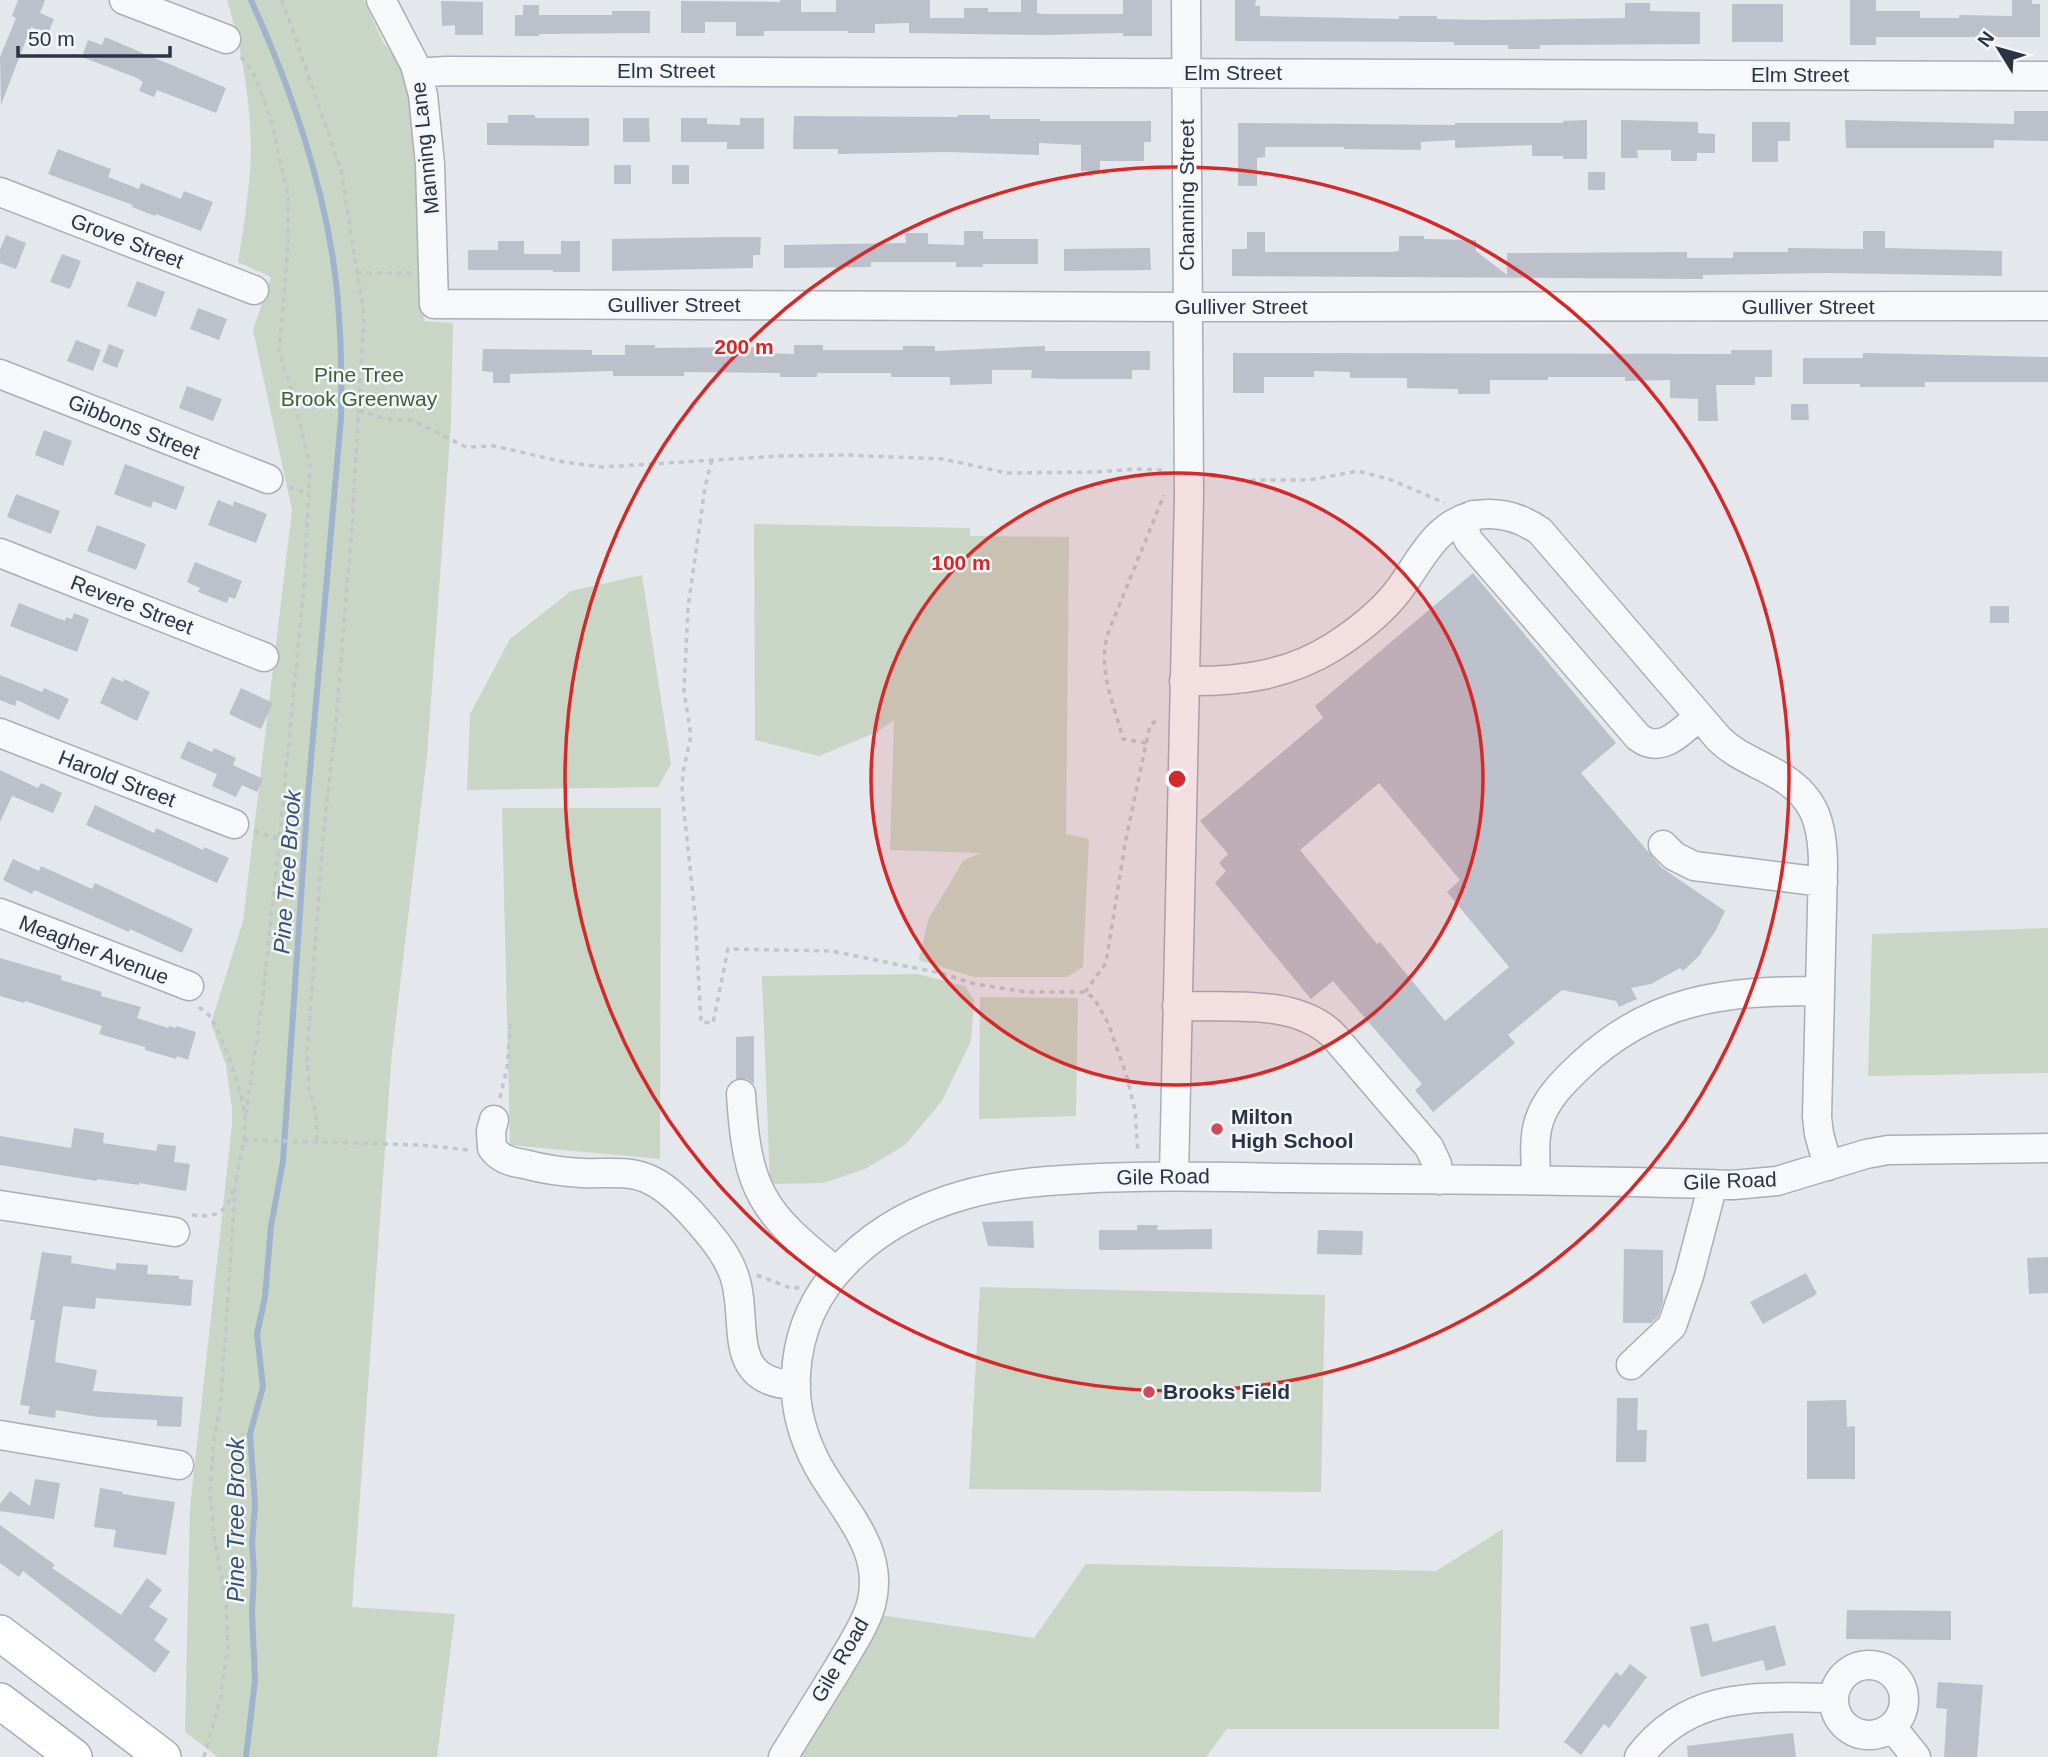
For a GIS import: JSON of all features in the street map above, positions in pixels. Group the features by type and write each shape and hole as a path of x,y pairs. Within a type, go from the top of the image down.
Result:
{"main road":[{"path":"0,1633 163,1757"},
{"path":"0,1701 74,1757"}],"street":[{"path":"124,0 226,39"},
{"name":"Manning Lane","path":"381,0 419,76 430,164 434,304"},
{"name":"Channing Street","path":"1174,1176 1184,681 1181,471 1188,433 1186,0"},
{"name":"Elm Street","path":"419,76 446,71 2048,76"},
{"name":"Grove Street","path":"0,192 254,290"},
{"name":"Gulliver Street","path":"434,304 2048,306"},
{"name":"Gibbons Street","path":"0,374 268,480"},
{"path":"1184,681 1228,681 1264,676 1290,668 1326,651 1381,610 1403,585 1439,535 1455,522 1473,515 1493,513 1511,515 1540,531 1723,743 1781,776 1813,808 1820,823 1822,882 1817,1117 1828,1166"},
{"path":"1473,515 1466,524 1465,535 1469,541 1637,737 1655,744 1667,742 1699,716"},
{"name":"Revere Street","path":"0,553 264,657"},
{"name":"Harold Street","path":"0,733 234,824"},
{"path":"1663,845 1674,856 1695,866 1822,882"},
{"name":"Meagher Avenue","path":"0,913 189,986"},
{"path":"1536,1180 1538,1124 1550,1100 1585,1061 1620,1034 1657,1014 1692,1002 1746,992 1819,991"},
{"path":"1177,1006 1271,1009 1299,1013 1316,1021 1332,1035 1423,1139 1434,1156 1439,1180"},
{"path":"741,1094 746,1148 758,1191 782,1224 836,1271"},
{"path":"494,1120 491,1131 492,1149 503,1159 545,1169 647,1178 669,1192 712,1238 728,1263 737,1288 743,1347 749,1365 774,1383 796,1385"},
{"name":"Gile Road","path":"783,1757 862,1628 874,1589 873,1565 866,1542 811,1452 798,1412 796,1372 803,1332 817,1299 836,1271 860,1248 890,1226 917,1212 963,1195 1033,1182 1174,1176 1748,1184 1777,1181 1888,1150 2048,1148"},
{"path":"1631,1365 1672,1325 1689,1276 1713,1184"},
{"path":"0,1205 175,1232"},
{"path":"0,1435 179,1465"},
{"path":"1871,1665 1883,1668 1896,1678 1904,1695 1902,1712 1892,1727 1871,1736 1852,1732 1838,1719 1833,1698 1839,1681 1853,1669 1871,1665"},
{"path":"1639,1757 1665,1729 1691,1712 1705,1707 1750,1698 1833,1698"},
{"path":"1892,1727 1916,1757"}],"path":[{"path":"282,0 341,170 364,316 345,611 322,852 307,1055 309,1089 316,1113 317,1142"},
{"path":"175,1232 177,1213 209,1217 223,1210 229,1202 243,1140 262,1004 278,852 304,586 310,467 293,394 279,352 288,246 288,195 271,120 253,72 226,39"},
{"path":"357,273 434,272"},
{"path":"359,410 386,419 412,420 466,447 494,446 564,462 602,467 846,455 943,459 1007,473 1097,472 1136,468 1181,471 1241,480 1280,481 1309,480 1358,471 1389,479 1447,504"},
{"path":"712,460 705,487 688,608 684,691 691,736 683,772 683,808 691,866 701,1022 713,1023 728,949 831,951 940,973 975,984 1026,992 1085,992 1094,998 1108,1023 1126,1074 1138,1133 1139,1177"},
{"path":"1146,743 1123,739 1103,656 1108,633 1181,471"},
{"path":"1085,992 1106,963 1125,844 1150,725 1158,718 1183,719"},
{"path":"189,986 184,1000 204,1010 216,1027 238,1090 245,1120"},
{"path":"494,1120 507,1068 511,1019"},
{"path":"243,1140 492,1149"},
{"path":"204,1757 221,1696 228,1646 226,1601 213,1525 210,1482 221,1399 236,1178"},
{"path":"728,1263 793,1289 836,1271"}],"green space":[{"name":"Pine Tree Brook Greenway","path":"227,0 364,0 383,42 405,69 412,104 424,321 453,323 451,424 427,756 392,1053 352,1607 455,1614 437,1757 218,1757 185,1732 190,1508 232,1125 226,1065 211,1023 243,921 292,510 253,330 271,277 238,262 248,192 251,131 244,74"},
{"path":"754,524 970,528 970,536 1069,537 1066,834 1089,839 1083,967 1067,977 974,977 919,960 928,920 963,861 980,853 890,850 894,720 877,732 819,756 755,740"},
{"path":"642,575 671,764 658,787 467,790 470,714 510,639 571,591"},
{"path":"502,808 661,808 660,1159 510,1145"},
{"path":"2048,928 2048,1073 1868,1076 1872,934"},
{"path":"918,974 965,986 974,1000 971,1041 942,1101 905,1145 865,1169 824,1183 770,1184 762,976"},
{"path":"980,997 1078,998 1076,1116 979,1119"},
{"name":"Brooks Field","path":"980,1287 1325,1295 1321,1492 969,1489"},
{"path":"1503,1529 1499,1729 1227,1729 1206,1757 793,1757 867,1613 1034,1638 1086,1564 1436,1571"}],"building":[{"path":"18,0 45,0 40,13 54,19 48,34 31,27 1,105 0,57 16,18 12,16"},
{"path":"801,0 801,12 836,12 836,0 930,0 930,18 964,18 964,8 988,8 988,12 1021,12 1021,0 1037,0 1037,13 1042,14 1123,14 1123,0 1152,0 1152,36 1123,36 1123,33 909,33 909,23 875,24 875,33 764,31 764,36 736,36 736,22 705,22 705,33 681,33 681,1"},
{"path":"1235,0 1256,0 1255,6 1260,6 1260,16 1399,19 1399,16 1437,16 1437,19 1484,20 1625,18 1625,3 1650,3 1650,11 1700,12 1700,44 1540,45 1540,49 1508,49 1508,45 1454,45 1454,42 1235,41"},
{"path":"1850,0 1876,0 1876,11 1920,11 1920,18 1959,18 1959,15 2012,16 2012,0 2032,0 2032,4 2040,4 2040,37 1876,37 1876,45 1850,45"},
{"path":"441,1 483,2 483,35 455,35 455,25 442,26"},
{"path":"1732,4 1783,4 1783,42 1732,42"},
{"path":"523,5 539,5 539,15 612,15 612,11 650,11 650,33 515,36 515,15 523,15"},
{"path":"105,37 226,88 216,113 157,90 154,97 139,91 143,82 137,78 82,57 88,40 102,45"},
{"path":"2014,111 2048,111 2048,141 1994,140 1994,148 1846,148 1845,120 2014,124"},
{"path":"508,115 589,118 589,146 487,145 487,123 508,123"},
{"path":"990,115 990,119 1040,121 1151,121 1151,142 1144,142 1144,161 1100,161 1100,171 1081,171 1081,145 1039,143 1039,155 948,152 838,154 838,149 793,149 794,116"},
{"path":"623,118 649,118 650,142 623,142"},
{"path":"681,118 707,118 707,124 740,125 740,118 764,118 764,149 727,149 727,142 681,142"},
{"path":"1587,120 1587,159 1532,156 1532,145 1455,148 1455,140 1421,142 1421,150 1265,147 1265,157 1257,158 1257,186 1238,186 1238,123 1455,125"},
{"path":"1621,120 1698,122 1698,133 1715,134 1715,153 1697,153 1697,161 1671,161 1671,150 1637,150 1638,158 1621,158"},
{"path":"1752,122 1790,122 1790,141 1778,141 1778,162 1752,162"},
{"path":"58,149 111,169 108,177 139,189 141,183 181,199 184,191 213,202 201,231 48,174"},
{"path":"614,165 631,165 631,184 614,184"},
{"path":"672,165 689,165 689,184 672,184"},
{"path":"1588,172 1605,172 1605,190 1588,190"},
{"path":"964,231 983,231 983,239 1038,239 1038,264 956,267 956,262 871,262 871,267 784,268 784,245 906,243 905,233 928,233 928,244 964,245"},
{"path":"1863,231 1885,231 1885,248 2002,251 2002,276 1829,273 1703,275 1703,279 1232,276 1232,249 1247,249 1247,232 1265,232 1265,252 1392,252 1399,251 1399,236 1476,240 1476,251 1507,275 1507,253 1687,252 1687,258 1733,258 1733,252 1788,252 1788,248 1863,249"},
{"path":"6,235 26,243 16,269 0,263 0,250"},
{"path":"761,237 760,255 753,255 753,268 612,271 612,239"},
{"path":"498,241 524,241 524,254 561,254 561,241 580,241 580,272 468,270 468,250 498,250"},
{"path":"1150,248 1151,270 1064,271 1064,249"},
{"path":"62,254 81,261 70,289 50,282"},
{"path":"137,281 165,292 156,317 127,306"},
{"path":"198,308 227,319 219,340 190,329"},
{"path":"76,340 101,350 93,371 67,361"},
{"path":"109,344 124,350 117,368 102,362"},
{"path":"625,345 655,345 655,348 762,347 762,353 794,354 794,345 823,345 823,350 903,350 903,346 935,346 935,351 1045,346 1045,351 1150,351 1150,370 1132,370 1132,379 1062,379 1031,378 1032,370 992,370 992,384 950,385 950,377 891,377 891,373 817,373 817,377 780,377 780,373 684,372 684,376 613,376 613,371 510,374 510,383 493,383 493,372 482,371 483,349 592,350 592,355 625,355"},
{"path":"1731,350 1772,350 1772,377 1755,377 1755,385 1716,385 1718,421 1698,421 1698,399 1670,398 1670,380 1625,381 1625,377 1490,380 1490,394 1458,394 1458,389 1407,388 1407,378 1350,378 1350,372 1314,371 1314,377 1264,377 1264,393 1233,393 1233,353 1731,354"},
{"path":"1863,353 2048,357 2048,382 1925,382 1925,387 1803,384 1803,358 1863,358"},
{"path":"187,386 222,399 213,421 179,408"},
{"path":"1791,404 1808,404 1809,420 1791,420"},
{"path":"44,430 72,441 63,466 35,455"},
{"path":"125,464 185,487 176,510 153,501 151,508 114,494"},
{"path":"16,494 60,511 51,534 7,517"},
{"path":"218,500 233,506 234,501 267,514 256,543 208,525"},
{"path":"97,525 146,544 136,570 87,551"},
{"path":"195,562 242,581 235,599 229,597 227,603 198,592 200,588 187,582"},
{"path":"1473,573 1616,743 1581,773 1662,868 1725,911 1715,932 1701,954 1683,971 1680,968 1651,984 1631,988 1637,999 1619,1007 1616,1001 1562,990 1508,1035 1515,1043 1433,1112 1415,1090 1422,1084 1333,981 1311,999 1215,883 1226,871 1219,863 1228,854 1200,821 1323,718 1315,706","holes":["1379,783 1460,880 1447,892 1509,967 1445,1021 1300,850"]},
{"path":"19,603 65,621 66,617 72,619 74,613 89,619 77,652 10,626"},
{"path":"1990,606 2009,606 2009,623 1990,623"},
{"path":"0,675 42,692 44,688 69,699 59,720 17,700 15,706 0,700"},
{"path":"112,677 123,682 124,679 150,692 137,721 100,703"},
{"path":"241,688 273,703 261,729 229,714"},
{"path":"188,741 212,752 214,748 236,758 233,765 263,779 257,792 242,785 236,797 212,786 217,774 180,758"},
{"path":"0,770 38,788 41,783 62,793 53,813 12,796 0,822"},
{"path":"95,805 154,833 156,828 203,850 204,847 229,858 217,883 86,825"},
{"path":"13,859 39,871 41,866 92,889 95,883 193,929 182,953 130,929 129,932 34,890 32,894 3,880"},
{"path":"0,958 62,976 61,980 102,992 101,996 141,1007 137,1018 168,1028 176,1026 196,1032 188,1060 145,1050 145,1047 99,1034 102,1026 25,1001 24,1003 0,996"},
{"path":"754,1036 754,1084 747,1079 736,1079 736,1037"},
{"path":"74,1128 104,1133 103,1143 156,1151 158,1144 176,1146 174,1162 190,1164 186,1191 139,1183 97,1181 0,1165 0,1136 71,1148"},
{"path":"1033,1221 1034,1248 988,1246 982,1222"},
{"path":"1137,1225 1158,1225 1157,1230 1212,1229 1212,1249 1099,1250 1099,1230 1137,1230"},
{"path":"1318,1230 1363,1231 1362,1255 1317,1254"},
{"path":"1624,1249 1663,1250 1663,1302 1658,1317 1651,1323 1623,1323"},
{"path":"42,1252 72,1256 71,1263 116,1270 116,1263 148,1265 147,1274 179,1276 179,1279 193,1280 191,1306 96,1298 95,1309 63,1306 55,1362 97,1370 93,1391 183,1397 181,1427 157,1426 157,1420 98,1417 56,1410 55,1418 28,1414 30,1406 20,1405 35,1320 30,1320"},
{"path":"2048,1257 2048,1293 2029,1294 2027,1258"},
{"path":"1806,1273 1817,1294 1763,1324 1750,1302"},
{"path":"1617,1398 1638,1398 1637,1430 1647,1430 1646,1462 1616,1462"},
{"path":"1846,1400 1847,1427 1855,1426 1855,1479 1807,1479 1807,1401"},
{"path":"35,1479 60,1483 54,1519 0,1511 0,1504 10,1491 30,1506"},
{"path":"100,1488 175,1502 166,1555 113,1547 116,1530 94,1527"},
{"path":"0,1525 55,1565 52,1568 121,1615 147,1578 162,1590 149,1607 168,1619 154,1640 170,1652 155,1673 23,1571 19,1577 0,1563"},
{"path":"1847,1610 1951,1611 1951,1640 1846,1639"},
{"path":"1708,1623 1713,1642 1775,1625 1786,1665 1766,1671 1763,1660 1701,1677 1690,1627"},
{"path":"1630,1664 1647,1677 1609,1728 1604,1724 1581,1755 1564,1742 1616,1672 1621,1676"},
{"path":"1938,1682 1983,1685 1977,1757 1944,1757 1947,1709 1936,1708"},
{"path":"1793,1733 1796,1757 1688,1757 1687,1746"}],"waterway":[{"name":"Pine Tree Brook","path":"246,1757 255,1680 252,1613 255,1504 250,1434 263,1387 257,1334 265,1297 271,1226 283,1161 308,794 341,418 340,328 330,239 292,100 251,0"}],"place":[{"name":"Milton High School","path":"1217,1129"},
{"name":"Brooks Field","path":"1149,1392"}]}
